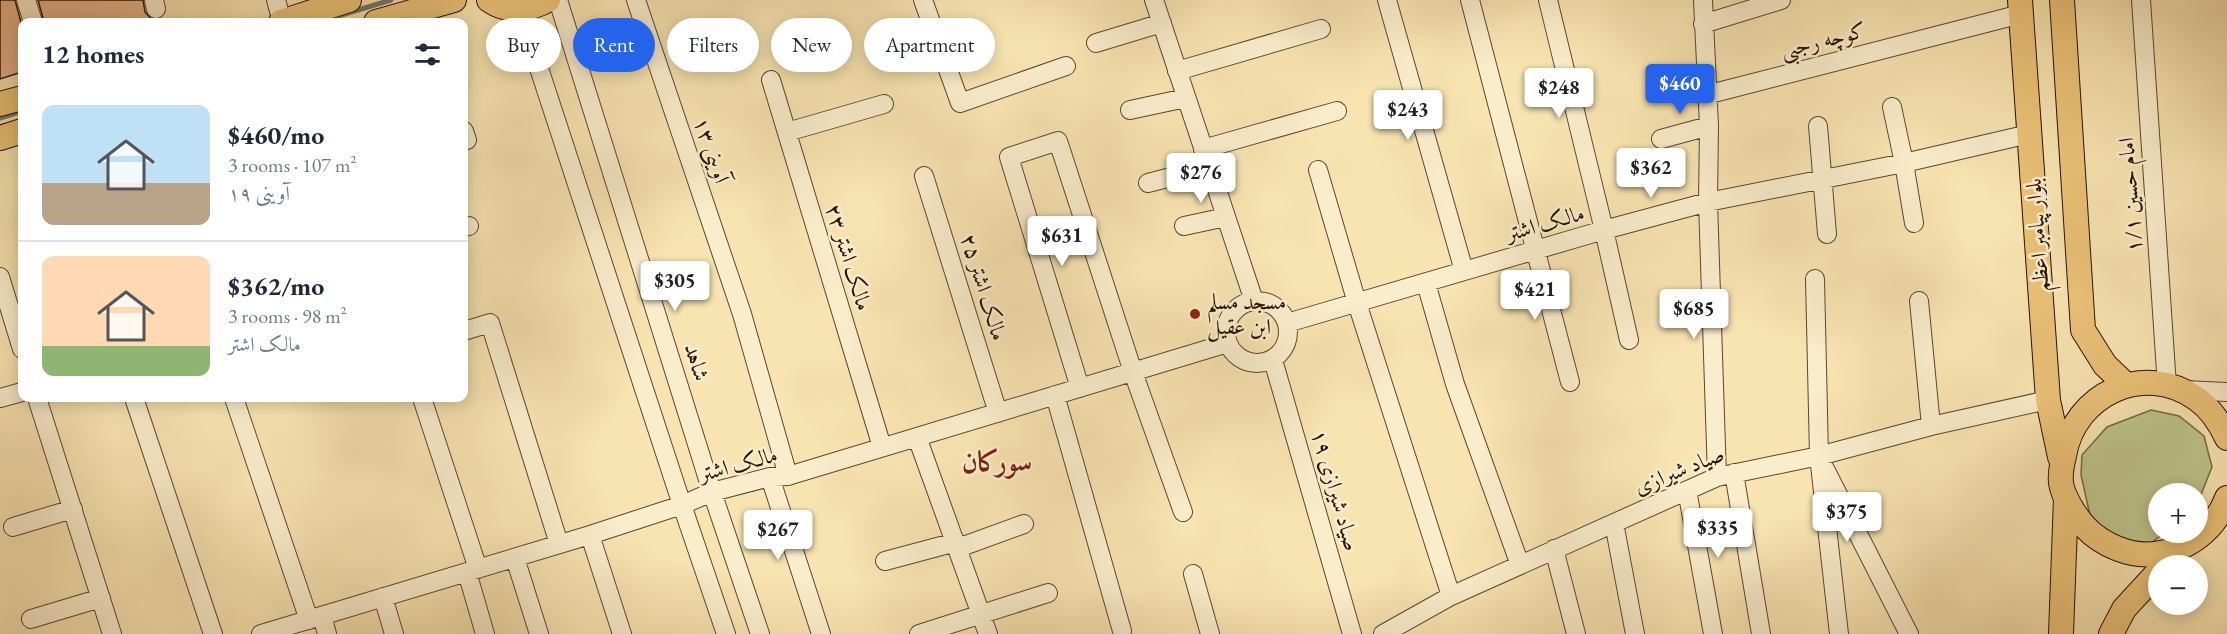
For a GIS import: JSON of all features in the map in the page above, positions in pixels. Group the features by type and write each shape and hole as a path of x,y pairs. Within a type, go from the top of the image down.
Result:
{"main road":[{"path":"293,18 349,0"},
{"path":"405,18 427,15 454,0"},
{"path":"500,5 535,8 548,0"},
{"name":"بلوار پیامبر اعظم","path":"2062,0 2083,330 2105,365 2126,385"},
{"name":"بلوار پیامبر اعظم","path":"2021,7 2048,400 2062,468 2061,484 2066,496"},
{"path":"0,104 18,99"},
{"path":"0,138 18,132"},
{"path":"2062,468 2067,440 2080,416 2096,400 2126,385 2154,383 2174,388 2197,399 2210,410 2227,438"},
{"path":"2066,496 2079,521 2104,543 2128,552 2154,554 2182,547"},
{"path":"2061,634 2066,496"},
{"path":"2175,555 2182,547 2205,531 2226,509"},
{"path":"2111,634 2124,609 2148,583"}],"street":[{"path":"276,0 280,18"},
{"name":"شاهد","path":"558,0 712,492 760,634"},
{"name":"آوینی ۱۳","path":"636,0 742,314 788,476"},
{"path":"923,0 960,103 1066,66"},
{"path":"1154,0 1254,301"},
{"path":"1387,0 1464,271"},
{"path":"1470,0 1570,382"},
{"path":"1548,0 1629,340"},
{"path":"1703,0 1709,126 1708,202 1725,475 1761,634"},
{"path":"1704,24 1781,0"},
{"name":"امام حسین ۱/۱","path":"2141,0 2174,388"},
{"path":"500,5 535,56 726,634"},
{"name":"کوچه رجبی","path":"1706,95 2021,7"},
{"path":"1096,43 1162,23"},
{"path":"1177,70 1321,29"},
{"name":"مالک اشتر ۲۳","path":"771,80 882,447"},
{"path":"1130,110 1186,98"},
{"path":"787,132 884,104"},
{"path":"1892,106 1914,223"},
{"path":"1148,183 1206,158 1337,111"},
{"path":"1660,139 1709,126"},
{"path":"1818,126 1827,234"},
{"name":"مالک اشتر","path":"1287,323 1604,230 1708,202 1904,163 2030,134"},
{"path":"1080,388 1009,157 1058,141 1133,372 1183,513"},
{"path":"1318,170 1357,303 1450,596"},
{"name":"مالک اشتر ۲۵","path":"924,176 998,412"},
{"path":"1184,226 1226,217"},
{"path":"0,277 7,322 18,342"},
{"path":"1815,279 1819,456 1839,634"},
{"path":"1426,282 1455,384 1520,565"},
{"path":"1919,300 1931,426"},
{"path":"1254,301 1271,303 1284,315 1287,323 1286,344 1273,360 1252,363 1233,353 1228,344 1227,325 1230,316 1244,303 1254,301"},
{"path":"468,330 490,323 559,544"},
{"name":"مالک اشتر","path":"261,634 590,535 682,505 712,492 770,477 788,476 1228,344"},
{"name":"صیاد شیرازی ۱۹","path":"1273,360 1352,634"},
{"path":"2174,388 2227,392"},
{"path":"0,398 18,393"},
{"path":"1055,395 1122,631"},
{"name":"صیاد شیرازی","path":"1383,634 1450,596 1725,475 1819,456 1931,426 2048,400"},
{"path":"135,402 213,634"},
{"path":"235,402 316,618 327,634"},
{"path":"423,402 473,571 485,634"},
{"path":"40,404 112,634"},
{"path":"917,437 988,634"},
{"path":"1819,456 1907,629"},
{"path":"770,477 821,634"},
{"path":"1687,490 1713,634"},
{"path":"13,527 73,509"},
{"path":"1614,523 1635,634"},
{"path":"885,561 957,545 1024,524"},
{"path":"590,535 621,634"},
{"path":"1554,549 1576,634"},
{"path":"515,558 539,634"},
{"path":"1193,574 1210,634"},
{"path":"919,634 982,616 1048,593"},
{"path":"383,597 394,634"},
{"path":"31,619 101,598"}],"green space":[{"path":"2151,410 2179,416 2204,436 2212,467 2206,483 2148,483 2148,543 2150,544 2110,540 2091,520 2081,475 2082,455 2107,427"}],"building":[{"path":"0,0 15,0 20,18 18,18 18,73 0,79"},
{"path":"38,0 143,0 145,12 150,18 43,18"}],"waterway":[{"path":"338,16 391,0"},
{"path":"0,118 18,112"}],"place":[{"name":"مسجد مسلم ابن عقیل","path":"1195,314"}],"district":[{"name":"سورکان","path":"997,461"}]}
